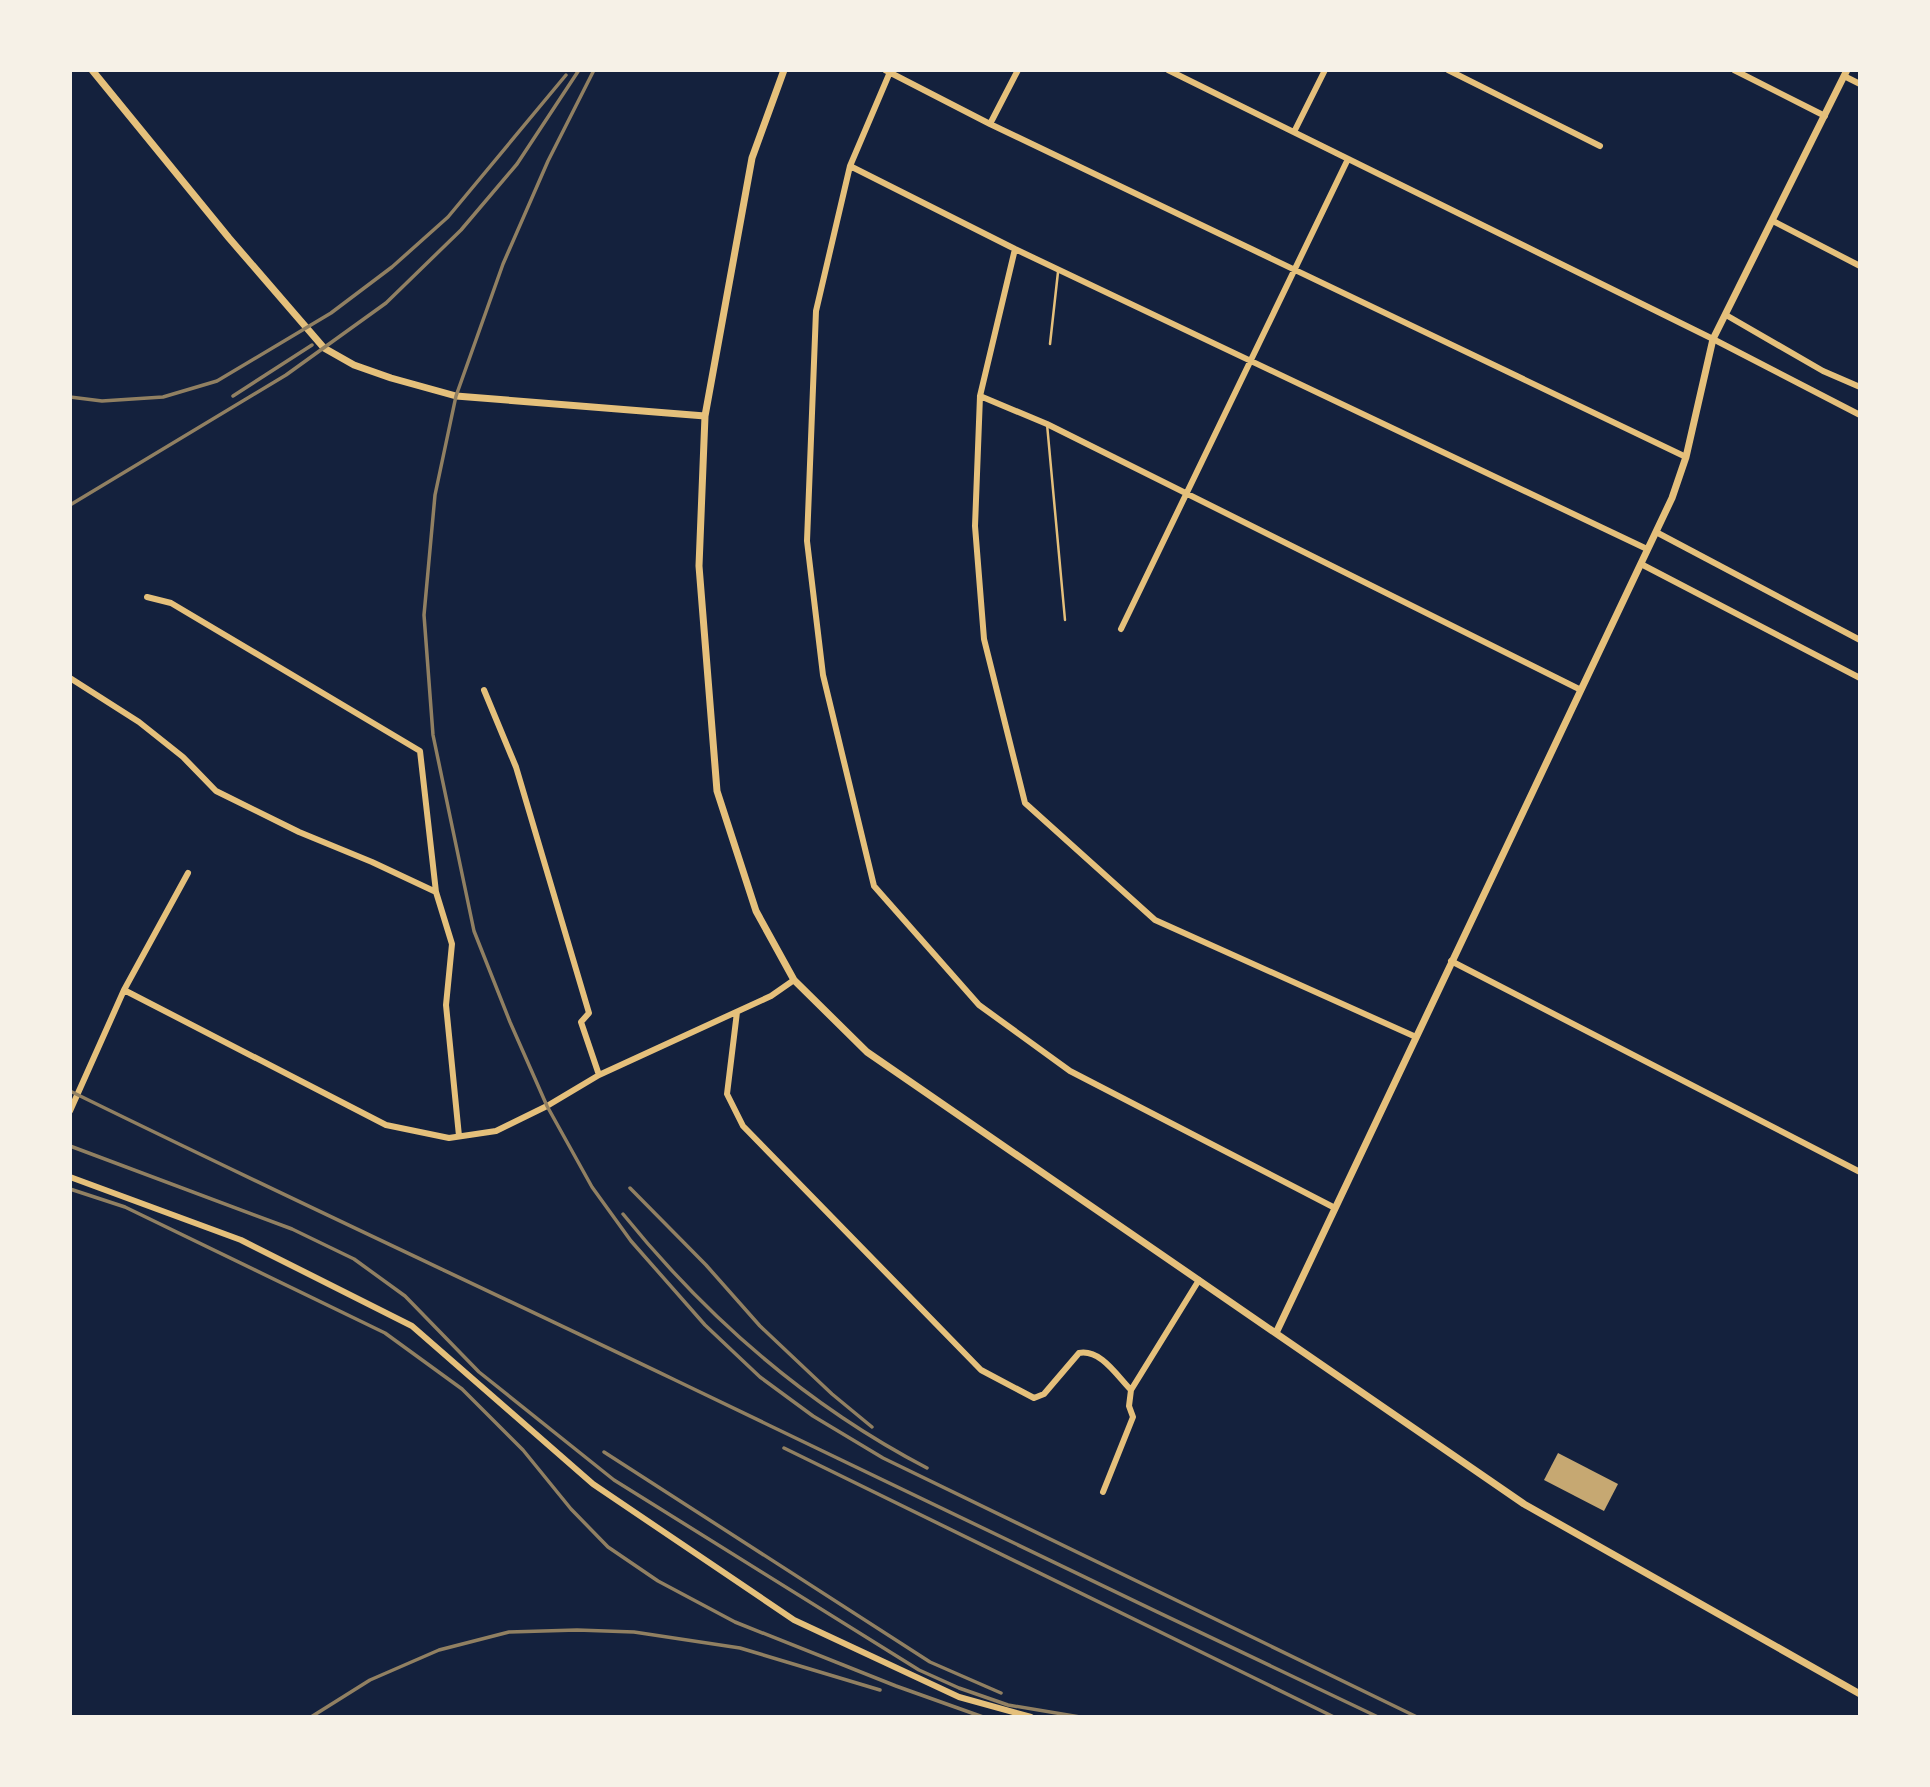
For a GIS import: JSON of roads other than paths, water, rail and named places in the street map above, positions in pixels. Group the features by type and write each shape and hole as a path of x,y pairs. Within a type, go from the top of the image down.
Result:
{"street":[{"path":"92,70 237,248 324,348 354,365 456,396 705,416"},
{"path":"784,70 752,158 705,416 699,566 717,791 756,911 794,980 867,1052 1524,1504 1860,1694"},
{"path":"990,124 1018,70"},
{"path":"1168,70 1713,339 1860,415"},
{"path":"1294,132 1325,70"},
{"path":"1448,70 1600,146"},
{"path":"1734,70 1825,116"},
{"path":"1335,1208 1070,1071 979,1005 874,886 823,674 807,541 816,311 850,166 888,71 990,124 1686,457"},
{"path":"1276,1333 1672,498 1686,457 1713,339 1845,73 1860,84"},
{"path":"1121,629 1349,159"},
{"path":"850,166 1015,249 1647,549"},
{"path":"1773,221 1860,266"},
{"path":"1015,249 980,396 975,526 984,639 1025,803 1155,920 1416,1037"},
{"path":"1726,315 1823,371 1860,387"},
{"path":"980,396 1047,424 1581,690"},
{"path":"1656,532 1860,640"},
{"path":"1641,564 1860,678"},
{"path":"147,597 171,603 420,751 436,892 452,944 446,1005 459,1136"},
{"path":"70,678 148,729 183,757 216,791 299,832 436,892"},
{"path":"484,690 516,767 555,897 589,1013 581,1022 599,1075"},
{"path":"70,1111 124,990 188,873"},
{"path":"1451,961 1860,1172"},
{"path":"124,990 386,1125 449,1138 496,1131 547,1106 599,1075 771,996 794,980"},
{"path":"737,1012 727,1094 743,1126 981,1370 1034,1398 1044,1394 1079,1353 1086,1352 1100,1357 1130,1390"},
{"path":"70,1177 241,1240 412,1326 593,1484 794,1620 959,1697 1031,1717"},
{"path":"1102,1492 1133,1417 1129,1406 1130,1390 1199,1280"}],"lane":[{"path":"1050,344 1059,268"},
{"path":"1047,424 1065,620"}],"railway":[{"path":"70,505 286,375 386,303 461,230 517,164 579,70"},
{"path":"594,70 548,161 503,264 456,396 435,495 424,615 433,735 474,931 547,1106 592,1187 631,1241 705,1325 760,1377 813,1416 883,1458 1417,1717"},
{"path":"70,397 102,401 163,397 217,381 331,313 392,267 448,217 566,75"},
{"path":"233,396 312,345"},
{"path":"70,1091 1378,1717"},
{"path":"70,1146 292,1229 354,1259 405,1296 479,1372 614,1480 919,1670 959,1688 1008,1705 1080,1717"},
{"path":"630,1188 706,1265 760,1326 832,1394 872,1427"},
{"path":"70,1189 125,1207 385,1333 462,1389 523,1450 571,1509 608,1547 658,1581 735,1622 896,1686 983,1717"},
{"path":"623,1214 689,1289 762,1357 840,1416 927,1468"},
{"path":"784,1448 1334,1717"},
{"path":"604,1452 930,1662 1001,1693"},
{"path":"311,1717 370,1680 439,1650 509,1632 634,1632 740,1648 880,1690"}]}
